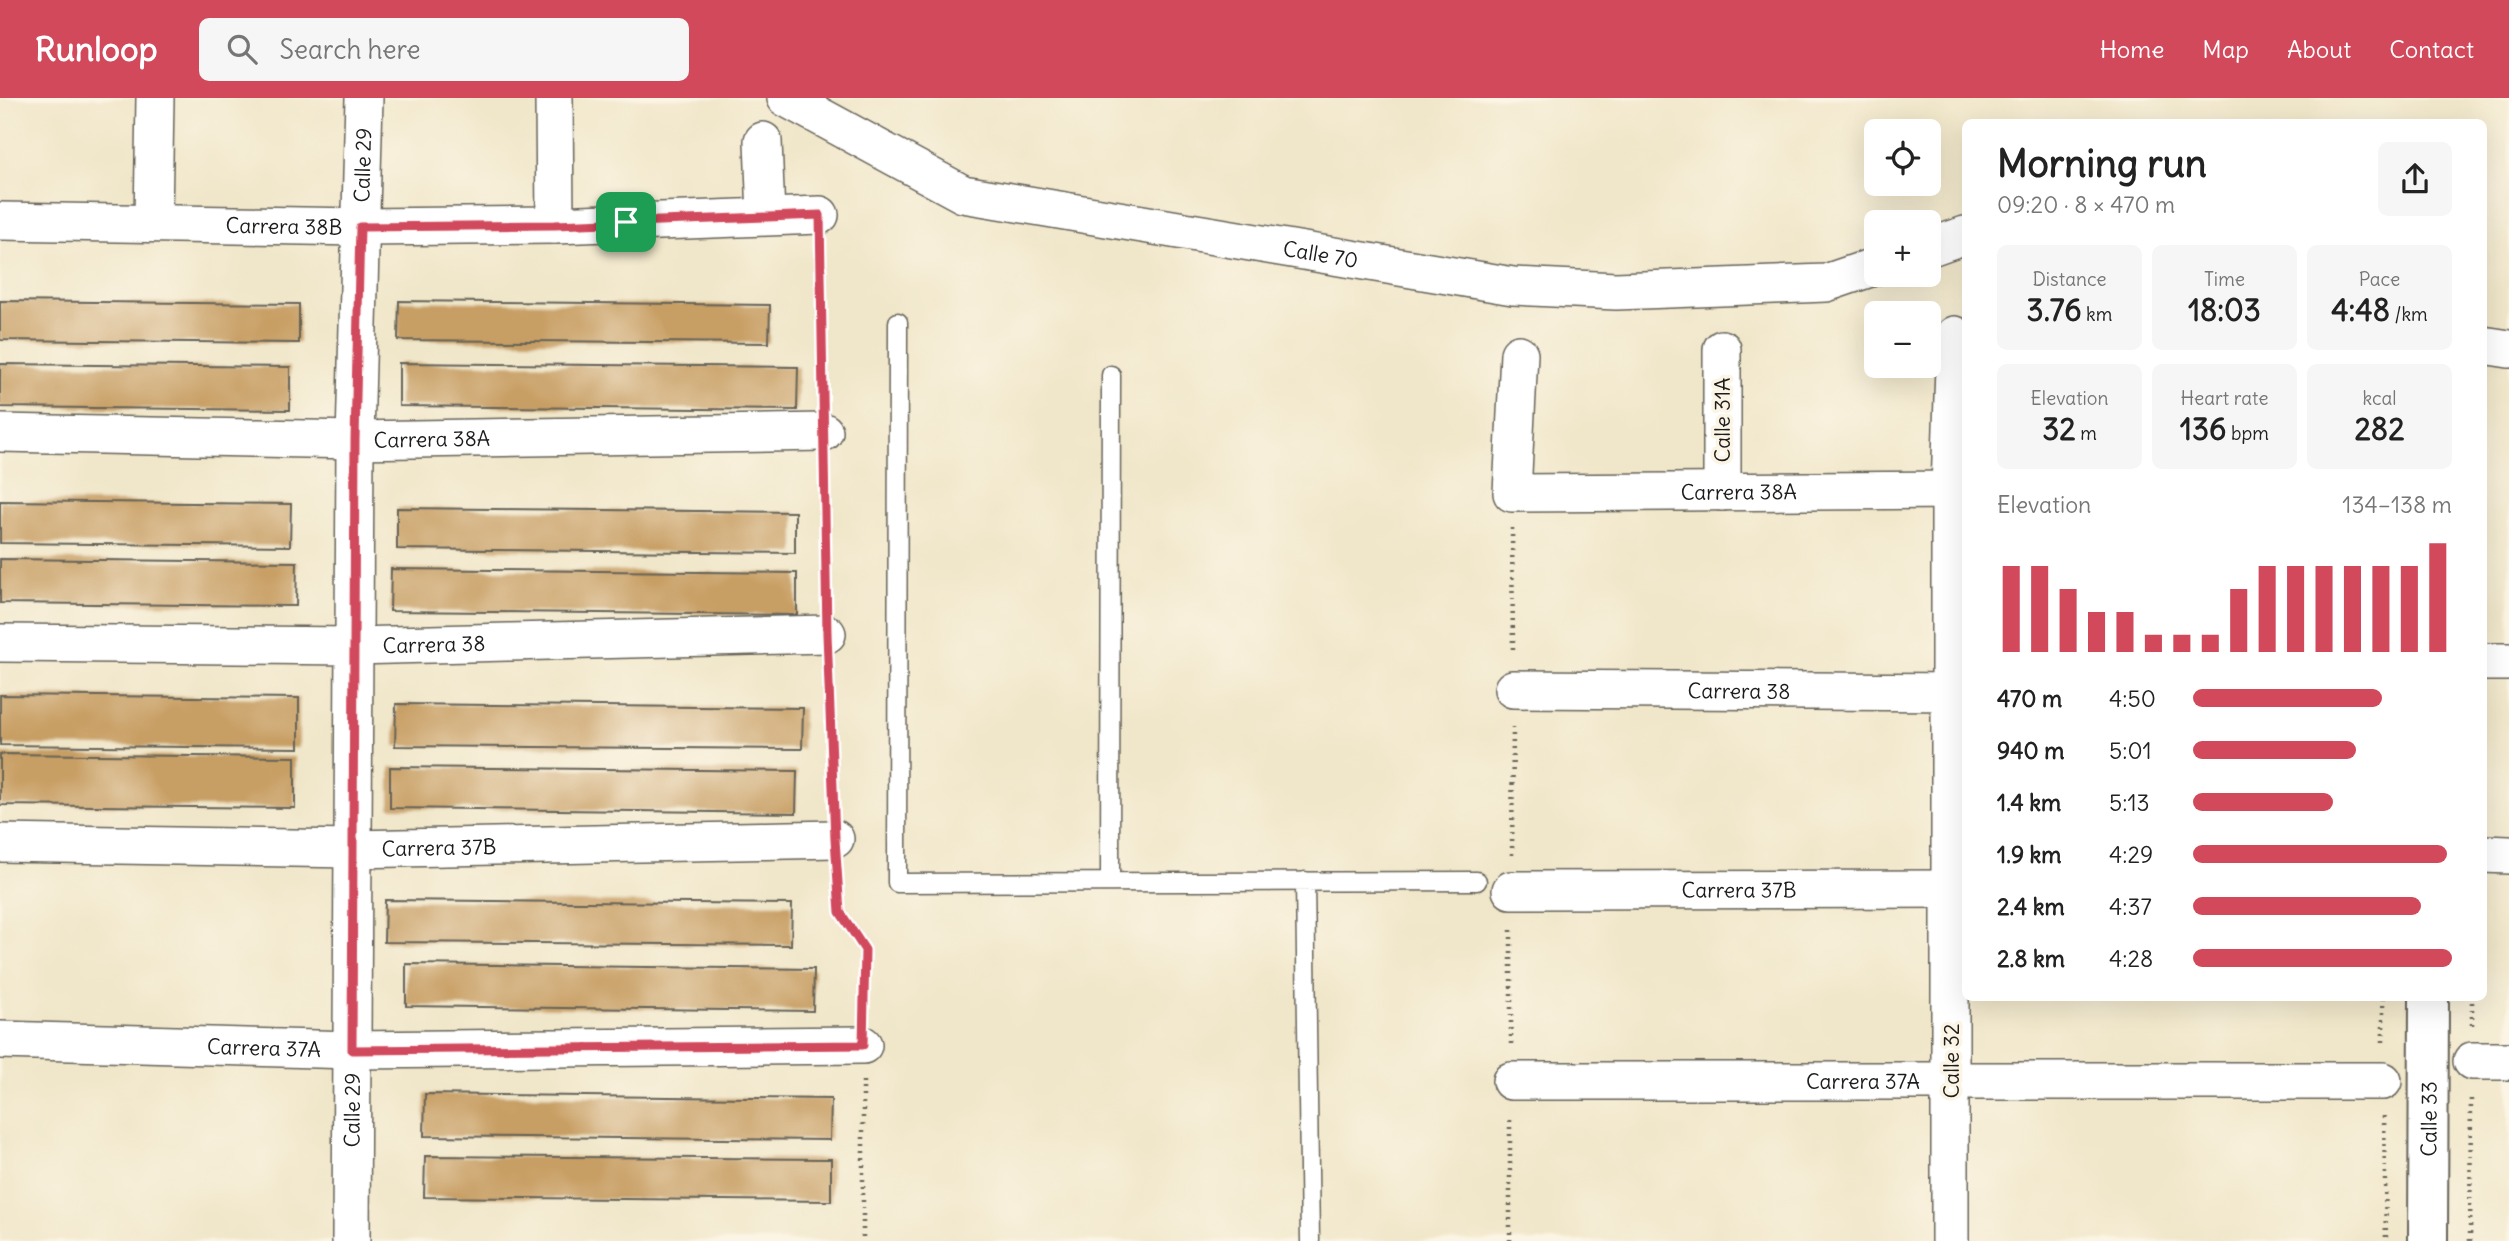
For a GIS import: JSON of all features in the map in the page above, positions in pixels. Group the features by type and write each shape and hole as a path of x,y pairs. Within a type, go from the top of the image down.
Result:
{"street":[{"path":"153,221 155,98"},
{"name":"Calle 29","path":"351,1241 355,440 364,98"},
{"path":"554,98 555,225"},
{"name":"Calle 70","path":"786,98 963,194 1513,286 1616,291 1826,283 1864,270"},
{"path":"763,141 766,216"},
{"name":"Carrera 38B","path":"0,221 153,221 360,227 555,225 820,215"},
{"path":"1941,243 1962,236"},
{"name":"Calle 32","path":"1950,1241 1959,692 1955,335"},
{"path":"2487,346 2509,349"},
{"name":"Calle 31A","path":"1722,492 1723,349"},
{"name":"Carrera 38A","path":"1520,354 1512,493 1957,490"},
{"name":"Carrera 38A","path":"0,433 355,440 824,432"},
{"name":"Carrera 38","path":"0,643 354,646 827,634"},
{"path":"2487,662 2509,662"},
{"name":"Carrera 38","path":"1513,689 1959,692"},
{"name":"Carrera 37B","path":"0,844 353,849 835,839"},
{"path":"2487,854 2509,855"},
{"name":"Carrera 37B","path":"1511,890 1957,889"},
{"name":"Calle 33","path":"2428,1241 2429,1001"},
{"name":"Carrera 37A","path":"0,1040 352,1050 863,1045"},
{"path":"2472,1061 2509,1061"},
{"name":"Carrera 37A","path":"1511,1081 2383,1081"}],"lane":[{"path":"898,322 897,883 1477,881"},
{"path":"1110,882 1111,375"},
{"path":"1305,881 1310,1241"}],"path":[{"path":"820,215 827,634 835,839 840,912 865,950 863,1241"},
{"path":"2470,1241 2472,1001"}],"building":[{"path":"0,301 299,304 299,343 0,340"},
{"path":"399,301 770,305 769,343 398,340"},
{"path":"399,363 798,367 797,410 399,406"},
{"path":"0,364 290,367 290,410 0,407"},
{"path":"0,501 291,504 290,546 0,543"},
{"path":"397,508 795,512 795,553 397,549"},
{"path":"0,559 297,562 296,606 0,603"},
{"path":"391,569 797,573 797,615 390,611"},
{"path":"0,695 299,698 299,748 0,745"},
{"path":"396,704 803,708 802,749 395,746"},
{"path":"0,754 295,757 295,808 0,805"},
{"path":"390,767 797,771 796,813 390,808"},
{"path":"385,900 792,904 791,945 384,942"},
{"path":"406,964 814,969 813,1011 406,1006"},
{"path":"425,1094 831,1099 830,1140 424,1136"},
{"path":"425,1156 831,1159 831,1201 424,1197"}],"route":[{"path":"820,215 827,634 835,839 840,912 865,950 863,1045 352,1050 355,440 360,227 626,222 820,215"}]}
